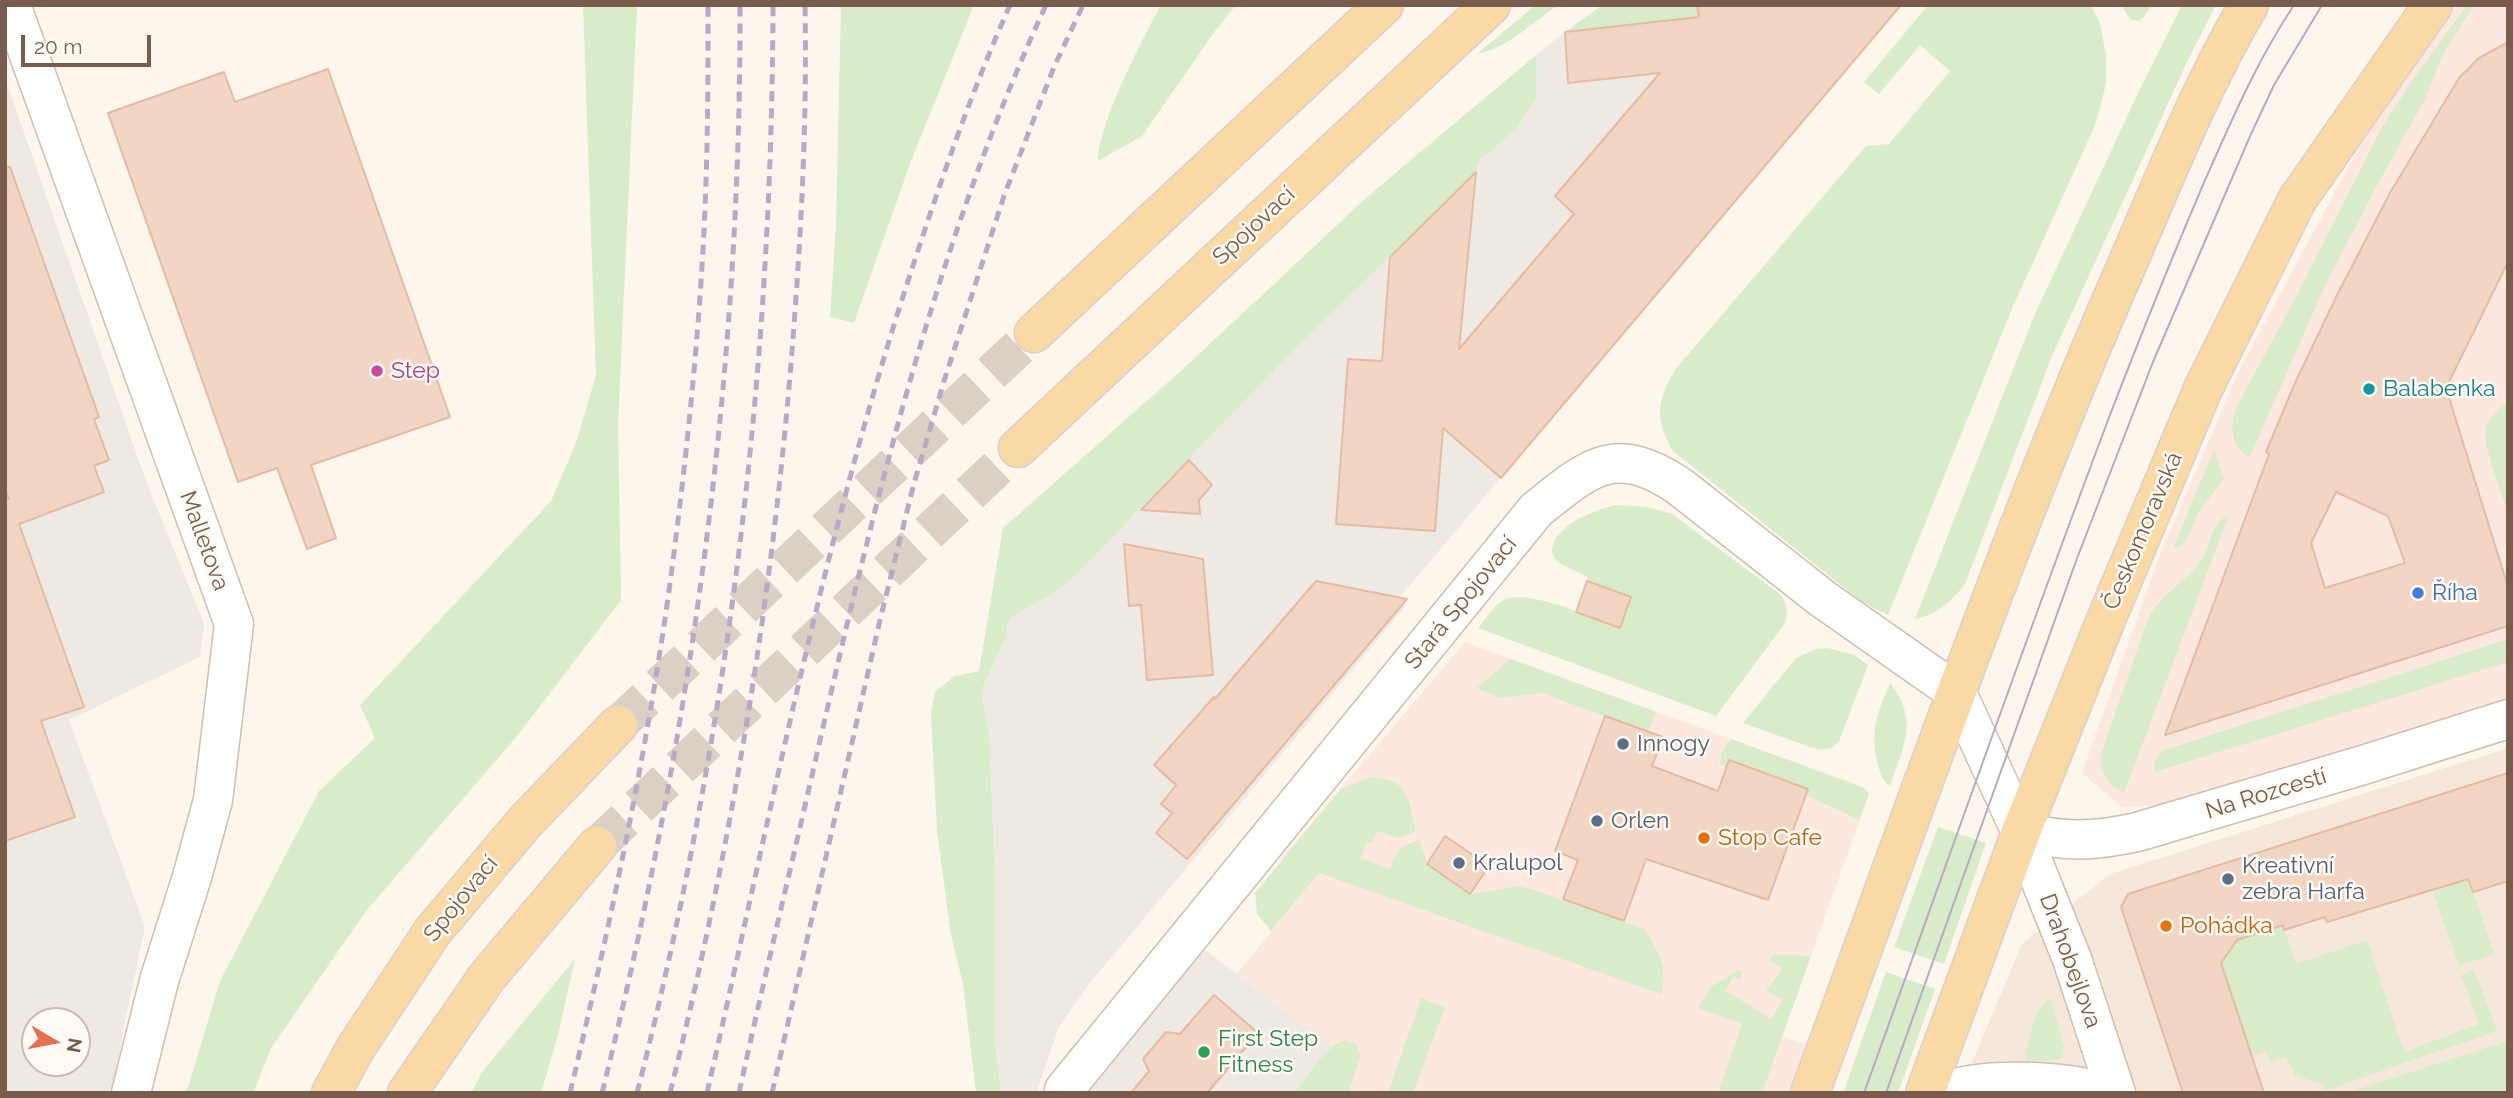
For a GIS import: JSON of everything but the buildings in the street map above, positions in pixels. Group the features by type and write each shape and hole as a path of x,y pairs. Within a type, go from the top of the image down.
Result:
{"main road":[{"path":"1034,333 1384,5"},
{"name":"Spojovací","path":"1018,448 1492,5"},
{"path":"1810,1093 1956,693 2084,365 2203,94 2249,5"},
{"name":"Českomoravská","path":"1925,1093 2021,832 2105,622 2203,389 2297,200 2433,5"},
{"name":"Spojovací","path":"331,1093 355,1049 433,931 525,822 618,725"},
{"path":"407,1093 487,977 597,846"}],"street":[{"name":"Malletova","path":"11,5 234,624 213,800 159,981 131,1093"},
{"name":"Stará Spojovací","path":"1064,1090 1536,510 1578,476 1595,466 1628,464 1662,474 1823,599 1956,693"},
{"name":"Drahobejlova","path":"1956,693 2021,832 2072,959 2116,1093"},
{"name":"Na Rozcestí","path":"2021,832 2057,840 2101,840 2137,832 2508,719"},
{"path":"1943,1093 1964,1085 2006,1082 2074,1084 2101,1093"}],"shaded area":[{"path":"1697,5 1901,5 1399,598 1406,606 1089,984 1059,1027 1036,1093 1001,1093 995,1043 995,877 989,732 981,691 1006,636 1008,623 1012,617 1052,594 1075,576 1298,346 1476,172 1477,163 1515,130 1536,99 1536,55 1565,32 1699,17"},
{"path":"2458,5 2508,5 2508,698 2165,805 2122,807 2082,773 2159,557 2239,371 2353,158 2433,33"},
{"path":"5,78 146,481 204,624 200,657 69,720 145,927 123,1031 114,1093 5,1093"},
{"path":"1465,642 1858,785 1869,794 1782,1036 1808,1045 1790,1093 1294,1093 1331,1047 1237,974 1318,874 1280,860"},
{"path":"2508,748 2508,1093 1959,1093 2022,944 2110,874"},
{"path":"1204,949 1332,1047 1294,1093 1085,1093"}],"green space":[{"path":"583,5 637,5 618,425 621,600 518,735 366,911 271,1048 253,1093 185,1093 220,981 319,791 375,738 360,705 551,501 576,443 596,375"},
{"path":"841,5 974,5 911,161 854,323 830,317 836,227"},
{"path":"1161,5 1236,5 1142,136 1098,161 1105,126 1113,105"},
{"path":"1536,5 1558,5 1509,41 1478,53"},
{"path":"1602,5 1697,5 1699,17 1565,32"},
{"path":"1928,5 2091,5 2100,24 2106,55 2106,84 2096,123 2011,311 1888,615 1862,602 1673,451 1663,429 1660,410 1664,391 1675,370 1866,146 1889,144 1950,71 1920,45 1879,94 1864,82"},
{"path":"2121,5 2152,5 2139,21 2131,20"},
{"path":"2182,5 2216,5 2187,62 2052,356 1965,584 1943,606 1931,614 1915,619 2034,316"},
{"path":"2467,5 2472,8 2444,53 2423,103 2324,288 2250,457 2243,453 2233,436 2236,408 2382,127"},
{"path":"1536,55 1536,99 1515,130 1477,163 1476,172 1298,346 1075,576 1052,594 1012,617 1008,623 1006,636 981,691 989,732 995,877 995,1043 1001,1093 976,1093 963,984 951,935 937,831 931,714 935,691 955,676 979,671 1003,528 1183,369 1367,197"},
{"path":"2508,402 2508,513 2493,470 2486,427 2495,413"},
{"path":"2214,450 2224,479 2199,511 2182,546 2173,548"},
{"path":"1615,505 1647,507 1672,514 1783,599 1786,609 1785,623 1716,716 1478,628 1500,602 1515,597 1545,601 1620,628 1631,597 1587,581 1588,577 1557,562 1552,553 1558,535 1575,521"},
{"path":"2229,515 2124,793 2105,777 2101,767 2101,754 2148,619 2159,602 2201,561 2214,529"},
{"path":"2508,639 2508,662 2155,772 2154,764 2161,751"},
{"path":"1828,648 1854,655 1868,665 1836,744 1827,749 1817,749 1743,723 1796,658 1816,649"},
{"path":"1510,659 1656,712 1648,732 1541,693 1500,698 1477,688"},
{"path":"1890,683 1904,709 1906,733 1890,786 1880,772 1874,740 1879,712"},
{"path":"1731,739 1864,788 1869,794 1859,820 1806,795 1807,789 1730,761 1727,768 1720,765 1721,754"},
{"path":"1370,777 1400,786 1408,800 1416,831 1399,838 1377,831 1372,843 1366,842 1361,858 1390,869 1400,849 1419,840 1427,864 1470,894 1518,886 1645,929 1663,967 1661,994 1319,873 1271,931 1257,914 1255,893 1341,789"},
{"path":"1938,827 1986,843 1944,964 1894,947"},
{"path":"2468,877 2494,954 2459,966 2432,889"},
{"path":"2283,925 2296,964 2367,940 2404,1052 2479,1024 2461,975 2474,970 2497,1031 2326,1090 2322,1084 2295,1075 2286,1057 2270,1063 2266,1051 2256,1055 2250,1052 2221,963 2237,940"},
{"path":"1773,954 1811,956 1762,1093 1718,1093 1742,1024 1698,1008 1711,987 1738,970 1743,973 1740,979 1733,977 1726,991 1771,1019 1783,1000 1766,990 1782,969 1770,960"},
{"path":"575,959 558,1035 541,1093 471,1093 482,1072"},
{"path":"1886,972 1935,989 1898,1093 1843,1093"},
{"path":"1421,998 1445,1007 1413,1093 1388,1093"},
{"path":"2051,999 2064,1047 2062,1057 2057,1060 2025,1061 2035,1017 2044,1003"},
{"path":"1347,1040 1356,1044 1361,1056 1348,1093 1294,1093 1325,1054"},
{"path":"2508,1041 2508,1093 2346,1093"}],"tunnel":[{"path":"618,725 1034,333"},
{"path":"597,846 1018,448"}],"tram line":[{"path":"1864,1093 2113,407 2194,207 2236,112 2257,68 2294,5"},
{"path":"1886,1093 2076,561 2153,362 2274,85 2322,5"}],"railway":[{"path":"570,1093 630,820 655,683 675,545 702,273 707,160 708,5"},
{"path":"602,1093 634,959 661,825 705,554 731,280 738,143 740,5"},
{"path":"637,1093 669,959 696,825 720,689 739,553 754,416 764,279 771,142 773,5"},
{"path":"670,1093 693,998 732,808 763,615 775,519 786,422 799,245 805,125 805,5"},
{"path":"707,1093 818,601 870,406 937,194 964,118 1010,5"},
{"path":"739,1093 863,560 913,371 973,185 1007,94 1046,5"},
{"path":"772,1093 913,487 1004,196 1054,67 1083,5"}],"place":[{"name":"Step","path":"377,371"},
{"name":"Balabenka","path":"2369,389"},
{"name":"Říha","path":"2418,593"},
{"name":"Innogy","path":"1623,744"},
{"name":"Orlen","path":"1597,821"},
{"name":"Stop Cafe","path":"1704,838"},
{"name":"Kralupol","path":"1459,863"},
{"name":"Kreativní zebra Harfa","path":"2228,879"},
{"name":"Pohádka","path":"2166,926"},
{"name":"First Step Fitness","path":"1204,1052"}]}
